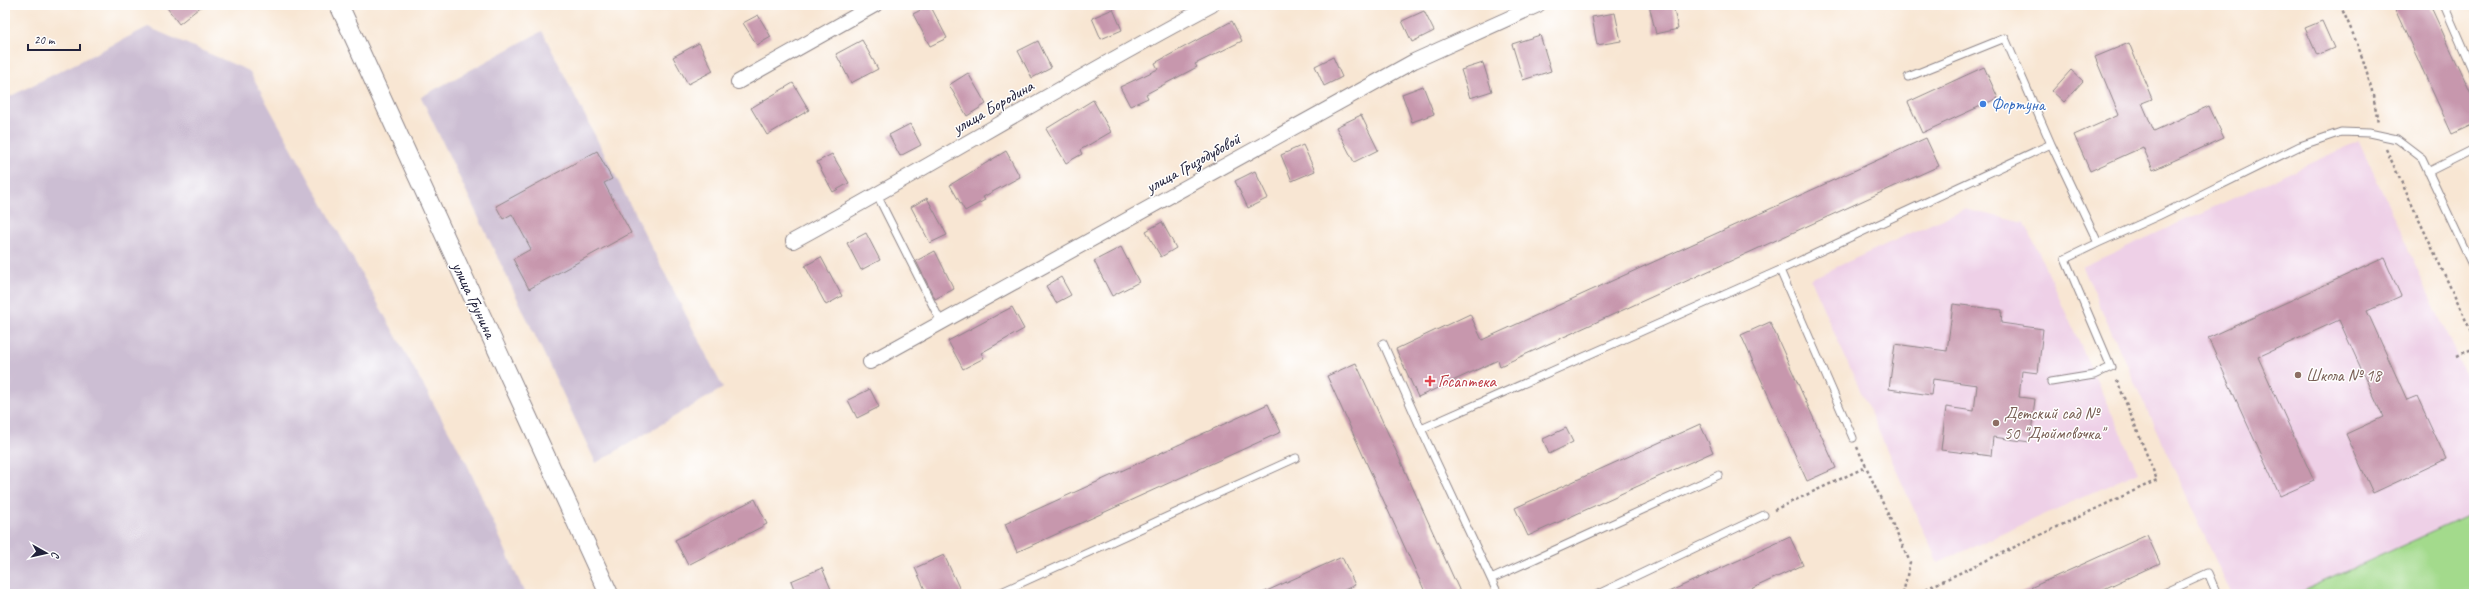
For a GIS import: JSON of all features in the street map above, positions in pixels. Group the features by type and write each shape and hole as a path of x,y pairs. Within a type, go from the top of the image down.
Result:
{"street":[{"name":"улица Грунина","path":"339,5 609,594"},
{"path":"738,82 875,5"},
{"name":"улица Бородина","path":"793,242 1153,36 1212,5"},
{"name":"улица Гризодубовой","path":"870,362 1414,61 1538,5"}],"lane":[{"path":"2444,5 2474,74"},
{"path":"1908,77 2005,38 2051,144 2098,243"},
{"path":"2050,382 2094,375 2111,367 2065,259 2158,216 2300,146 2341,132 2397,139 2422,158 2474,269"},
{"path":"1420,429 1780,270 2051,144"},
{"path":"2428,172 2474,149"},
{"path":"877,195 941,322"},
{"path":"1780,270 1853,438"},
{"path":"1383,343 1420,429 1498,594"},
{"path":"997,594 1296,458"},
{"path":"1491,578 1719,476"},
{"path":"1598,594 1764,515"},
{"path":"2162,594 2208,573 2217,594"}],"path":[{"path":"2340,5 2361,50 2374,92 2380,136 2474,338"},
{"path":"2457,356 2474,348"},
{"path":"1915,594 2157,480 2111,367"},
{"path":"1853,438 1910,562 1903,594"},
{"path":"1764,515 1866,467"}],"shaded area":[{"path":"148,27 249,71 467,464 525,594 5,594 5,99"},
{"path":"542,31 723,388 596,463 421,97"},
{"name":"Школа № 18","path":"2359,141 2474,394 2474,594 2231,594 2082,267"},
{"name":"Детский сад № 50 \"Дюймовочка\"","path":"1964,209 2025,223 2138,472 1938,563 1810,279"}],"green space":[{"path":"2474,513 2474,594 2296,594"}],"building":[{"path":"165,5 203,5 179,24"},
{"path":"930,5 947,38 930,46 913,14"},
{"path":"1649,5 1673,5 1678,29 1656,34"},
{"path":"2393,5 2430,5 2474,100 2474,124 2452,134"},
{"path":"1113,9 1122,30 1101,39 1092,18"},
{"path":"1424,11 1434,31 1412,42 1402,21"},
{"path":"1615,13 1621,41 1597,45 1592,17"},
{"path":"758,15 771,37 757,45 743,23"},
{"path":"1232,21 1242,41 1195,64 1197,67 1146,94 1148,98 1130,106 1120,87 1158,69 1155,63"},
{"path":"2322,21 2334,48 2317,55 2305,28"},
{"path":"1540,35 1551,71 1523,80 1512,44"},
{"path":"862,40 878,69 851,83 836,54"},
{"path":"1038,41 1051,68 1032,78 1018,51"},
{"path":"699,43 713,71 688,84 673,57"},
{"path":"2129,43 2152,99 2142,103 2154,131 2209,106 2224,138 2153,170 2143,147 2090,171 2074,135 2119,115 2095,57"},
{"path":"1333,57 1342,77 1324,86 1315,66"},
{"path":"1483,63 1492,91 1470,98 1461,70"},
{"path":"1984,67 1998,98 1922,133 1908,102"},
{"path":"2071,70 2083,81 2064,102 2052,91"},
{"path":"968,73 986,104 967,116 949,85"},
{"path":"793,83 809,110 767,135 751,108"},
{"path":"1423,86 1434,114 1412,122 1402,94"},
{"path":"1093,100 1111,132 1080,150 1082,154 1066,163 1046,129"},
{"path":"1361,115 1378,150 1354,162 1336,127"},
{"path":"910,124 921,145 900,156 889,135"},
{"path":"1926,138 1939,166 1500,366 1498,360 1418,397 1396,349 1470,314 1482,340"},
{"path":"1303,145 1315,171 1292,181 1281,155"},
{"path":"597,151 612,179 604,183 631,233 529,289 513,259 531,249 512,214 503,219 496,206"},
{"path":"1006,151 1020,177 983,197 985,200 965,211 950,185"},
{"path":"832,154 849,183 833,192 817,162"},
{"path":"1255,171 1268,198 1248,208 1235,181"},
{"path":"927,198 947,235 930,243 911,207"},
{"path":"1162,222 1176,248 1161,257 1146,231"},
{"path":"866,233 880,260 861,270 847,243"},
{"path":"1121,247 1139,282 1112,296 1094,261"},
{"path":"935,251 954,289 935,299 916,261"},
{"path":"821,257 842,296 826,305 805,266"},
{"path":"2384,258 2401,296 2367,311 2407,400 2417,396 2446,459 2373,493 2346,434 2383,417 2339,320 2258,357 2314,481 2280,496 2208,338"},
{"path":"1061,277 1071,295 1056,303 1046,286"},
{"path":"1953,304 2002,310 2001,323 2043,329 2038,373 2022,371 2019,397 2035,399 2030,442 1993,437 1991,456 1941,450 1946,407 1974,411 1977,385 1933,379 1931,395 1889,389 1895,344 1947,351"},
{"path":"1012,307 1024,329 981,353 984,358 963,369 948,341"},
{"path":"1770,322 1836,468 1807,481 1741,335"},
{"path":"1356,363 1461,594 1426,594 1327,376"},
{"path":"870,389 879,407 857,418 848,400"},
{"path":"1268,404 1281,432 1017,552 1005,524"},
{"path":"1700,424 1713,452 1528,536 1515,508"},
{"path":"1566,428 1573,442 1549,454 1543,439"},
{"path":"755,499 767,524 688,565 675,540"},
{"path":"2147,535 2160,563 2093,594 2017,594"},
{"path":"1790,537 1803,565 1740,594 1664,594"},
{"path":"944,555 962,594 927,594 915,568"},
{"path":"1342,557 1355,585 1336,594 1260,594"},
{"path":"822,568 833,594 796,594 791,581"}],"place":[{"name":"Фортуна","path":"1983,104"},
{"name":"Школа № 18","path":"2298,375"},
{"name":"Госаптека","path":"1430,381"},
{"name":"Детский сад № 50 \"Дюймовочка\"","path":"1996,423"}]}
